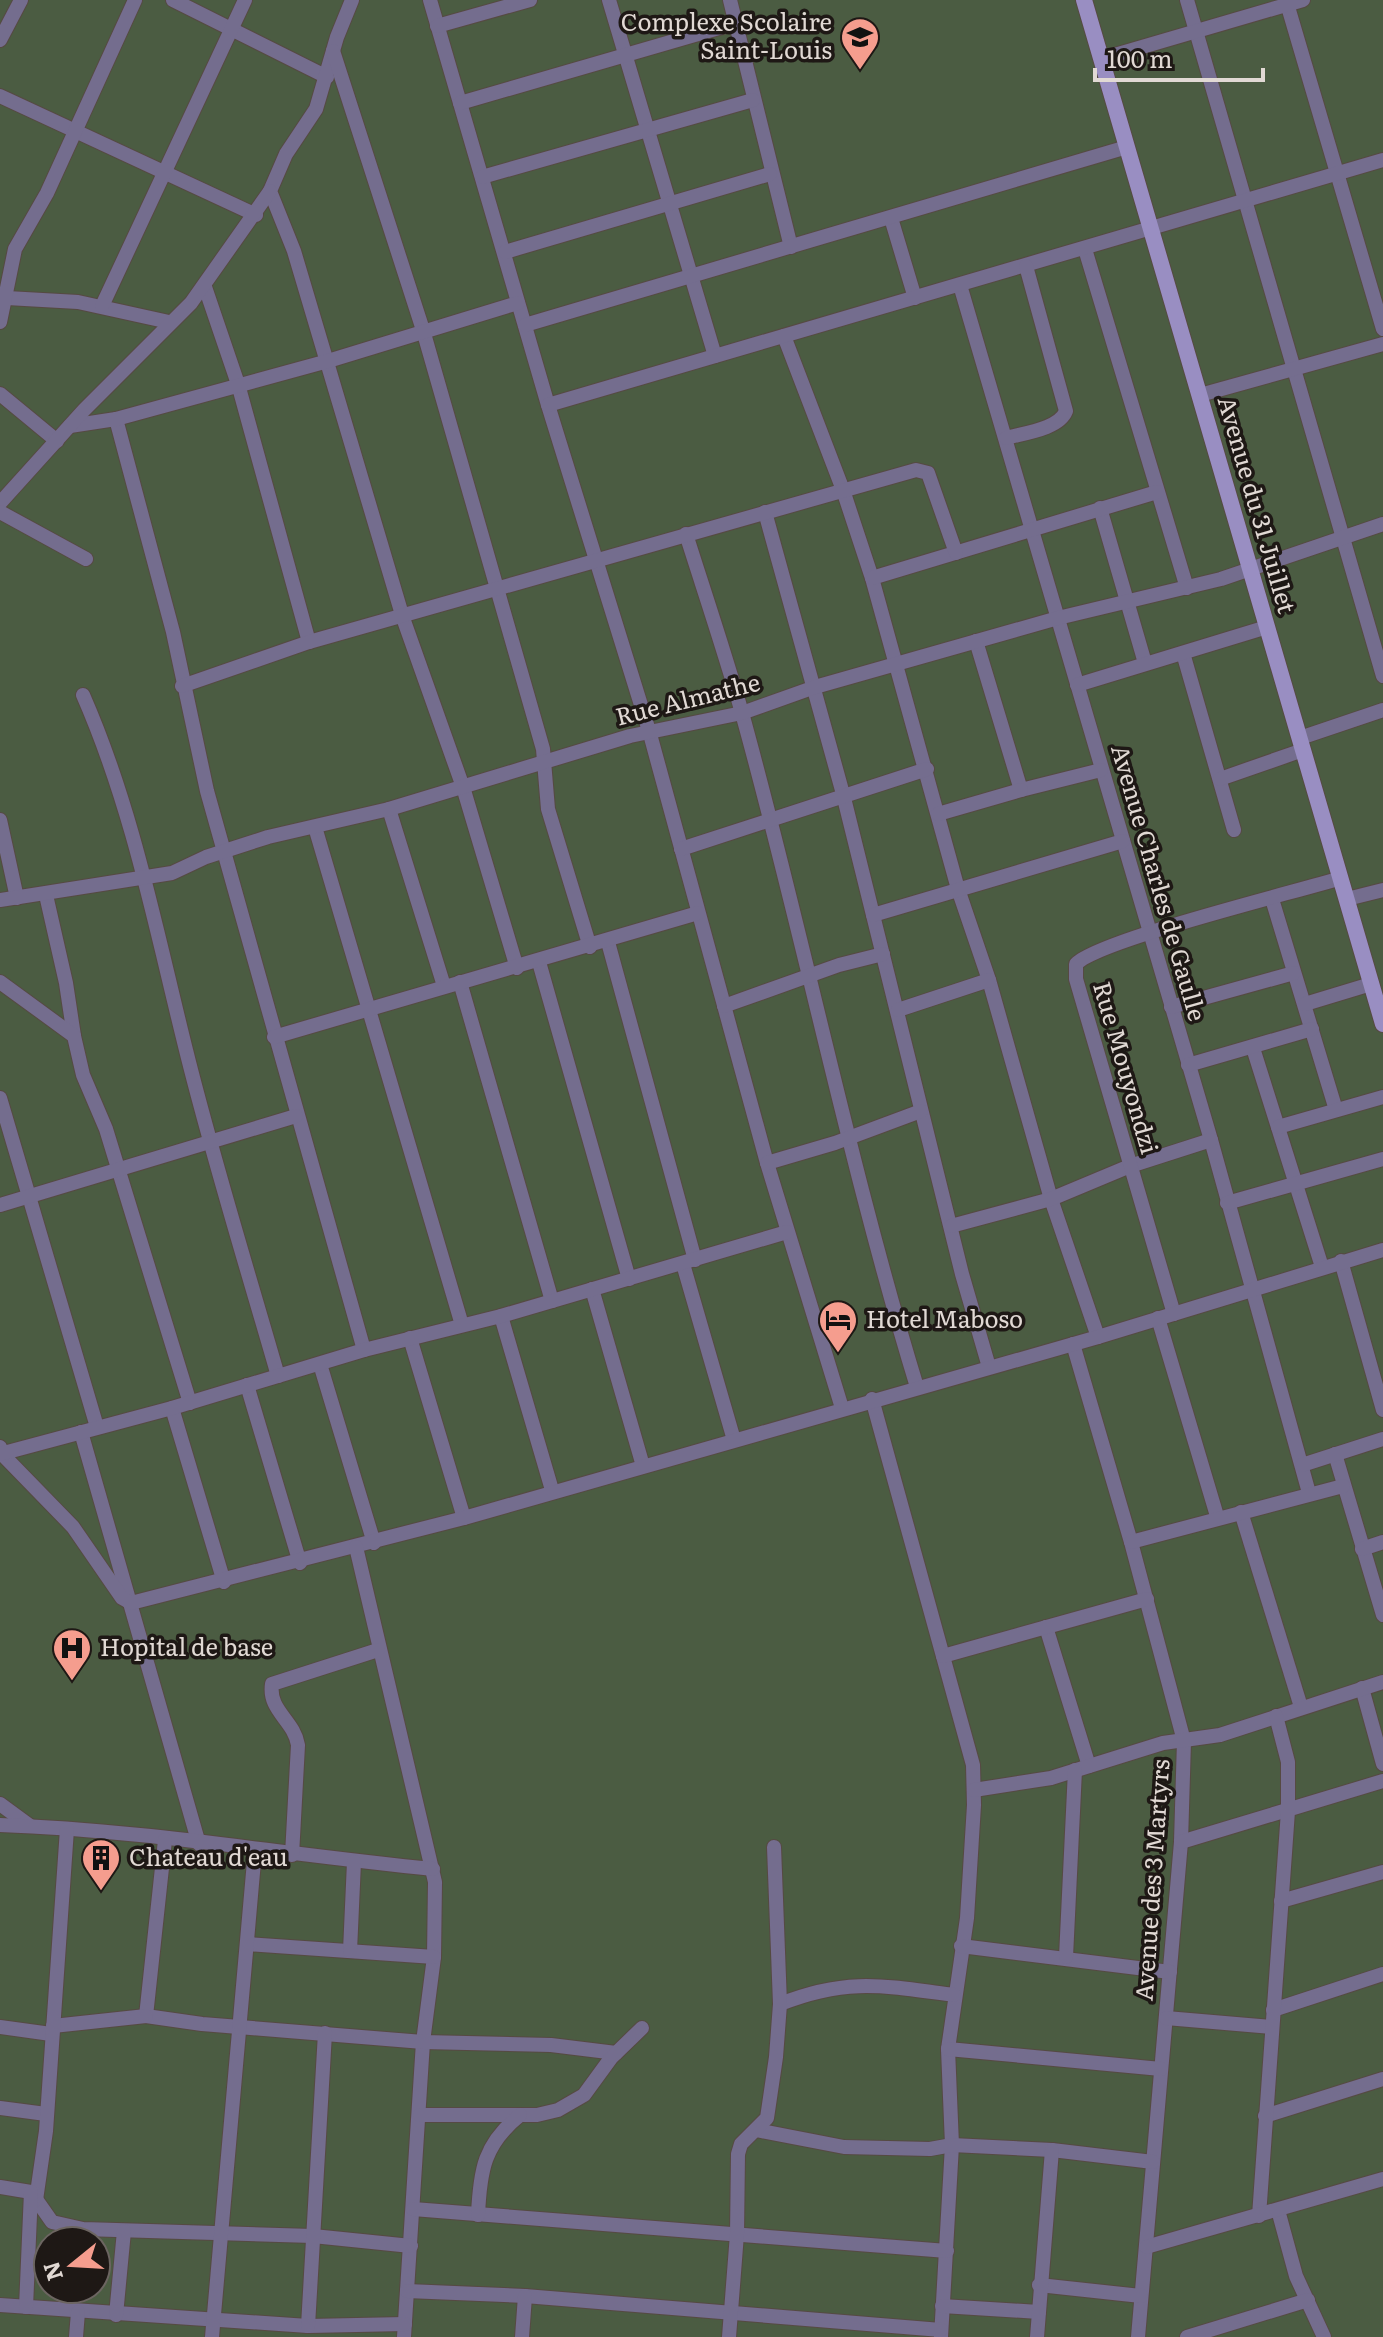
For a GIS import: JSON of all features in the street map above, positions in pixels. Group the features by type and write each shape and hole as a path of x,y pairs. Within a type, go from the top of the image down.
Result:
{"street":[{"path":"0,40 21,0"},
{"path":"0,322 15,249 75,133 135,0"},
{"path":"173,0 327,77"},
{"path":"102,306 245,0"},
{"path":"0,503 205,287 256,215 286,154 316,109 352,0"},
{"path":"430,0 548,405 650,734 767,1163 842,1408"},
{"path":"437,26 530,0"},
{"path":"609,0 715,356"},
{"path":"730,0 770,174 791,247"},
{"name":"Avenue du 31 Juillet","path":"1084,0 1383,1024"},
{"path":"1187,0 1383,676"},
{"path":"1101,59 1287,2 1303,0"},
{"path":"1287,2 1383,329"},
{"path":"460,103 736,23"},
{"path":"333,51 423,330 543,749 548,809 590,947"},
{"path":"0,96 256,215"},
{"path":"482,177 753,100"},
{"path":"525,325 1127,147"},
{"path":"548,405 1383,160"},
{"path":"505,252 770,174"},
{"path":"270,191 290,238 403,618 463,787 517,968"},
{"path":"891,218 915,298"},
{"path":"1085,249 1187,588"},
{"path":"1006,438 1061,420 1066,411 1026,266"},
{"name":"Avenue Charles de Gaulle","path":"960,285 1211,1140 1309,1493"},
{"path":"5,286 169,322"},
{"path":"205,287 238,384 309,642"},
{"path":"70,426 116,419 328,361 518,303"},
{"path":"784,336 843,490 872,578 958,889 989,980 1051,1199 1098,1337"},
{"path":"1200,395 1383,344"},
{"path":"0,394 57,441"},
{"path":"116,419 173,632 182,686 274,1037 364,1350"},
{"path":"182,686 309,642 403,618 595,559 925,470 956,553"},
{"path":"872,578 1157,492"},
{"path":"1100,508 1145,663"},
{"path":"0,512 22,521 86,559"},
{"path":"765,512 815,687 921,1111 989,1367"},
{"name":"Rue Almathe","path":"0,900 145,880 172,873 225,850 389,809 630,736 742,713 815,687 1058,618 1187,588 1383,524"},
{"path":"686,534 742,713 845,1136 917,1387"},
{"path":"1077,685 1267,627"},
{"path":"976,641 1021,790"},
{"path":"1183,653 1234,830"},
{"path":"83,695 99,730 145,880 210,1141 278,1376"},
{"path":"1220,779 1383,710"},
{"path":"681,849 927,769"},
{"path":"938,814 1101,770"},
{"path":"389,809 444,986"},
{"path":"0,820 17,898"},
{"path":"315,827 462,1325"},
{"path":"873,915 1123,841"},
{"name":"Rue Mouyondzi","path":"1174,1314 1075,967 1083,958 1150,934 1341,878"},
{"path":"1347,899 1383,890"},
{"path":"46,895 83,1075 92,1091 118,1170 190,1403"},
{"path":"1272,899 1336,1110"},
{"path":"274,1037 444,986 608,942 698,913"},
{"path":"608,942 734,1440"},
{"path":"724,1006 808,975 883,954"},
{"path":"539,962 629,1279"},
{"path":"1171,1007 1294,973"},
{"path":"898,1010 989,980"},
{"path":"0,982 74,1036"},
{"path":"460,982 552,1301"},
{"path":"1305,1004 1371,984"},
{"path":"1188,1065 1312,1029"},
{"path":"1253,1048 1322,1267"},
{"path":"1278,1127 1383,1097"},
{"path":"0,1098 97,1427"},
{"path":"767,1163 835,1143 845,1136 921,1111"},
{"path":"0,1205 296,1116"},
{"path":"951,1226 1051,1199 1130,1166 1211,1140"},
{"path":"1227,1203 1383,1159"},
{"path":"787,1232 501,1316 364,1350 190,1403 1,1452 73,1527 122,1598 131,1603 300,1563 464,1518 552,1490 1098,1337 1383,1250"},
{"path":"1341,1261 1383,1410"},
{"path":"592,1289 643,1466"},
{"path":"501,1316 552,1490"},
{"path":"1158,1318 1217,1516"},
{"path":"410,1338 464,1518"},
{"name":"Avenue des 3 Martyrs","path":"1073,1344 1147,1599 1184,1741 1181,1842 1138,2337"},
{"path":"320,1364 374,1543"},
{"path":"247,1385 300,1563"},
{"path":"407,2291 525,2296 731,2313 845,2330 941,2333 952,2145 948,2049 967,1918 974,1790 969,1747 872,1399"},
{"path":"172,1408 224,1582"},
{"path":"81,1432 199,1844"},
{"path":"1302,1465 1383,1439"},
{"path":"1335,1454 1383,1615"},
{"path":"1131,1542 1217,1516 1343,1486"},
{"path":"1241,1512 1301,1707"},
{"path":"1362,1549 1383,1542"},
{"path":"0,2305 116,2315 404,2330 423,2042 434,1957 433,1869 378,1650 356,1547"},
{"path":"943,1656 1147,1599"},
{"path":"1046,1627 1082,1768 1066,1957"},
{"path":"292,1855 298,1745 291,1725 273,1703 272,1684 378,1650"},
{"path":"974,1790 1220,1735 1383,1682"},
{"path":"1362,1688 1383,1764"},
{"path":"1259,2216 1288,1811 1288,1762 1276,1716"},
{"path":"1181,1842 1383,1781"},
{"path":"0,1804 30,1826"},
{"path":"0,1825 124,1832 165,1840 433,1869"},
{"path":"26,2307 34,2196 46,2114 67,1829"},
{"path":"146,2016 165,1840"},
{"path":"729,2337 737,2234 738,2154 741,2144 767,2118 780,2004 774,1847"},
{"path":"212,2337 255,1850"},
{"path":"350,1951 354,1862"},
{"path":"1281,1901 1383,1872"},
{"path":"247,1944 434,1957"},
{"path":"961,1946 1170,1972"},
{"path":"1273,2010 1383,1974"},
{"path":"780,2004 819,1989 840,1985 875,1984 954,1995"},
{"path":"0,2027 52,2030 146,2016 423,2042 551,2045 616,2053"},
{"path":"1166,2018 1272,2027"},
{"path":"420,2115 548,2114 574,2103 594,2085 616,2053 642,2028"},
{"path":"308,2326 325,2033"},
{"path":"948,2049 1161,2069"},
{"path":"1265,2116 1383,2079"},
{"path":"0,2108 46,2114"},
{"path":"478,2215 484,2159 501,2130 520,2115"},
{"path":"756,2130 844,2147 930,2149 952,2145 1052,2150 1153,2162"},
{"path":"1037,2337 1052,2150"},
{"path":"1146,2247 1383,2179"},
{"path":"0,2187 34,2196 52,2222 83,2229 222,2236 313,2236 411,2246"},
{"path":"413,2209 947,2251"},
{"path":"1278,2210 1296,2276 1324,2337"},
{"path":"116,2315 124,2231"},
{"path":"1039,2285 1141,2296"},
{"path":"522,2337 525,2296"},
{"path":"1187,2337 1308,2300"},
{"path":"942,2306 1039,2312"},
{"path":"76,2337 78,2312"}],"green space":[{"path":"0,0 1383,0 1383,2337 0,2337"}],"place":[{"name":"Complexe Scolaire Saint-Louis","path":"860,71"},
{"name":"Hotel Maboso","path":"838,1354"},
{"name":"Hopital de base","path":"72,1682"},
{"name":"Chateau d'eau","path":"101,1892"}]}
